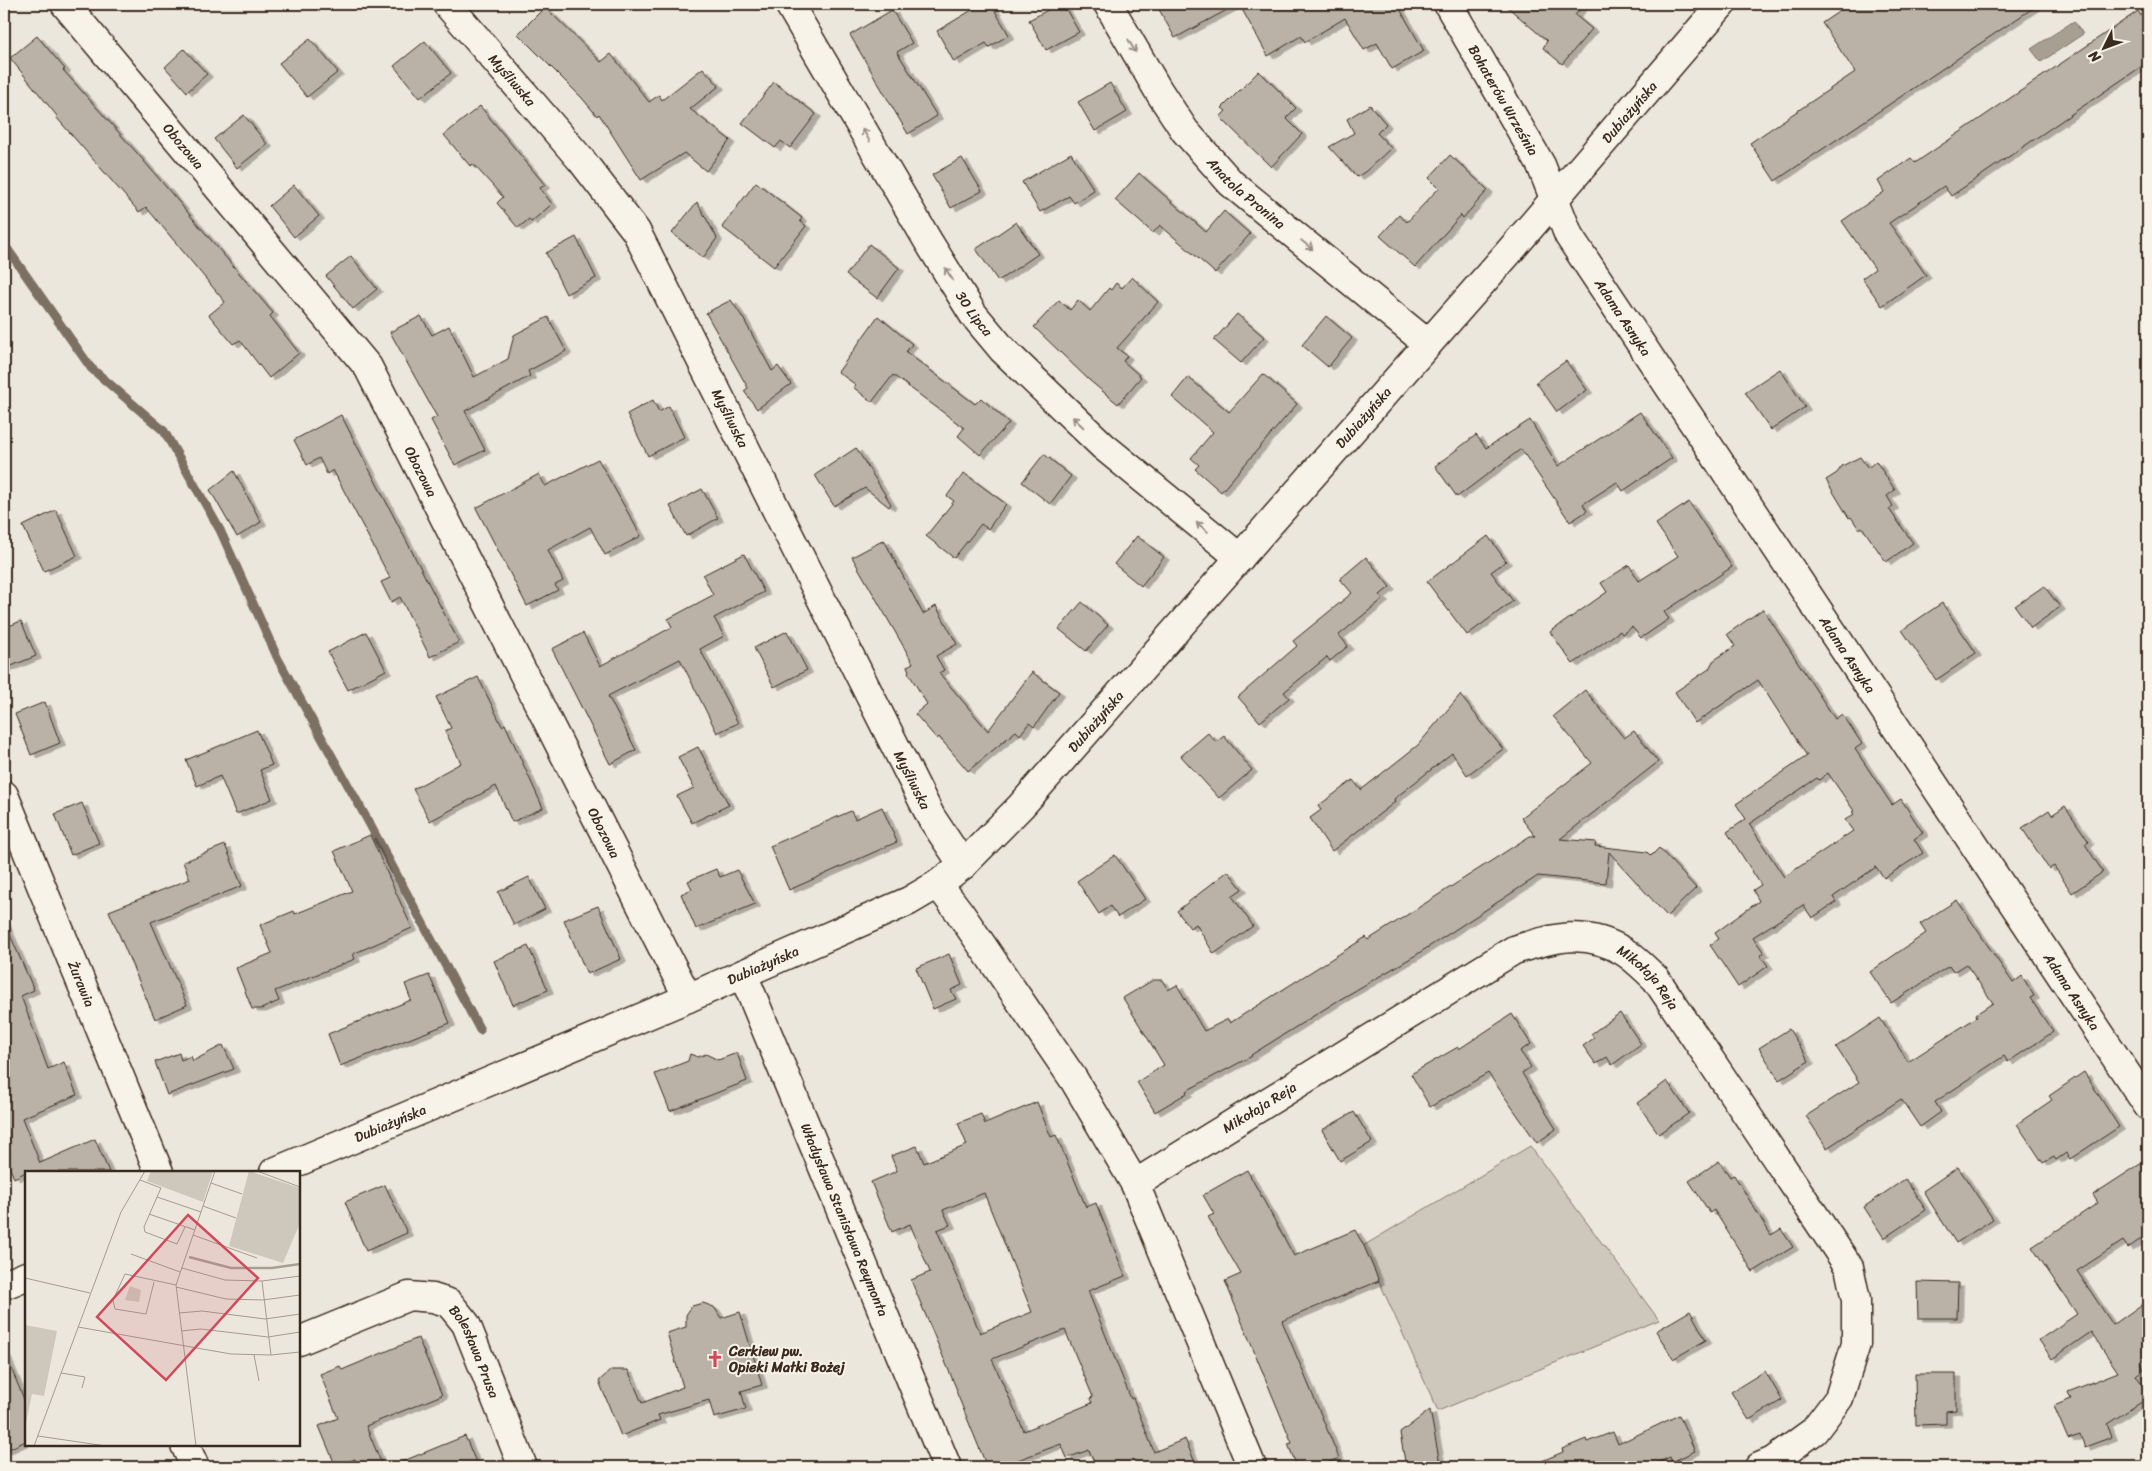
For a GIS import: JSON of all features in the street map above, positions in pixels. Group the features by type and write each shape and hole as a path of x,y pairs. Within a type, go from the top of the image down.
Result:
{"street":[{"name":"Obozowa","path":"64,4 368,367 688,998"},
{"name":"Myśliwska","path":"447,4 582,162 636,231 930,817 963,865"},
{"name":"30 Lipca","path":"789,4 973,314 1003,350 1103,446 1240,558"},
{"name":"Anatola Pronina","path":"1108,4 1158,90 1185,131 1231,183 1428,344"},
{"name":"Bohaterów Września","path":"1448,4 1541,165 1554,199"},
{"name":"Dubiażyńska","path":"276,1171 688,998 909,901 938,884 963,865 1021,806 1240,558 1722,4"},
{"name":"Adama Asnyka","path":"1554,199 1569,236 2148,1106"},
{"name":"Żurawia","path":"4,795 159,1171"},
{"path":"938,884 960,913 1074,1080 1135,1184 1252,1467"},
{"name":"Mikołaja Reja","path":"1135,1184 1514,950 1558,937 1592,938 1624,951 1656,979 1849,1267 1856,1300 1856,1344 1839,1398 1814,1431 1773,1461 1759,1467"},
{"name":"Władysława Stanisława Reymonta","path":"743,974 947,1467"},
{"path":"4,1285 25,1276"},
{"name":"Bolesława Prusa","path":"300,1341 409,1296 432,1298 448,1303 466,1324 523,1467"},
{"path":"186,1446 195,1467"}],"shaded area":[{"path":"2074,21 2083,34 2041,62 2031,49"},
{"path":"1530,1146 1659,1320 1438,1411 1363,1246"}],"building":[{"path":"982,4 991,4 1009,35 989,47 986,43 954,62 937,31"},
{"path":"1059,4 1063,4 1079,32 1046,50 1029,20"},
{"path":"1156,4 1238,4 1175,38"},
{"path":"1239,4 1397,4 1424,51 1392,69 1377,43 1364,50 1345,18 1305,42 1301,36 1268,56"},
{"path":"1504,4 1584,4 1575,15 1592,29 1562,64 1543,48 1547,41"},
{"path":"1850,4 2039,4 1775,181 1750,143 1855,72 1822,23"},
{"path":"545,7 601,62 611,54 649,102 659,95 662,100 703,68 719,86 690,109 730,140 706,171 684,153 641,180 599,114 597,116 582,98 518,34"},
{"path":"892,10 912,43 897,52 937,116 908,134 850,35"},
{"path":"2138,11 2148,26 2148,62 1951,196 1944,186 1889,223 1926,275 1882,306 1862,278 1875,269 1842,221 1884,192 1878,181 1911,158 1915,163"},
{"path":"37,36 65,69 63,70 138,154 273,313 270,316 299,353 269,378 240,340 233,344 209,315 225,302 146,207 139,212 56,117 10,58"},
{"path":"310,39 338,72 307,97 279,63"},
{"path":"425,41 451,73 420,98 394,66"},
{"path":"184,49 207,74 187,92 165,67"},
{"path":"1259,71 1296,108 1286,118 1302,134 1271,167 1220,117 1226,111 1222,108"},
{"path":"774,82 816,114 790,148 781,141 775,148 742,123"},
{"path":"1110,83 1127,112 1095,131 1078,102"},
{"path":"1370,105 1386,124 1377,133 1391,148 1357,177 1329,147 1354,133 1347,119"},
{"path":"480,106 545,185 540,188 552,204 531,222 529,219 518,228 497,203 503,197 473,164 470,166 444,135"},
{"path":"244,115 267,144 237,168 214,139"},
{"path":"1071,153 1094,190 1074,203 1069,196 1040,212 1022,182"},
{"path":"1450,155 1488,190 1463,218 1461,215 1415,267 1380,236 1399,215 1407,222 1439,188 1429,178"},
{"path":"962,158 982,191 951,208 932,175"},
{"path":"1139,173 1206,232 1224,211 1250,234 1215,273 1160,225 1153,233 1115,200"},
{"path":"756,182 802,218 800,221 806,226 774,267 722,227"},
{"path":"294,185 319,216 294,237 269,206"},
{"path":"697,202 717,238 703,258 672,233"},
{"path":"1016,222 1038,254 998,281 976,249"},
{"path":"576,237 596,278 566,294 546,253"},
{"path":"869,244 899,268 877,298 846,275"},
{"path":"351,256 377,289 353,309 326,276"},
{"path":"1132,277 1158,302 1117,348 1127,356 1123,361 1141,377 1118,404 1089,380 1034,327 1059,300 1070,310 1078,300 1090,311 1109,288 1111,290 1116,283 1122,288"},
{"path":"731,300 772,371 778,366 791,384 757,409 744,391 748,388 706,313"},
{"path":"1237,314 1264,337 1241,363 1214,340"},
{"path":"421,316 432,335 449,326 474,377 508,359 514,335 548,317 566,351 528,371 530,376 465,411 485,450 455,465 431,420 437,417 390,332"},
{"path":"878,316 912,344 906,352 975,404 981,398 1009,423 980,455 958,436 964,428 893,375 872,402 853,387 856,385 838,372"},
{"path":"1326,316 1352,338 1328,367 1302,345"},
{"path":"1566,361 1587,390 1557,412 1536,382"},
{"path":"1780,369 1805,407 1771,430 1745,392"},
{"path":"1263,374 1297,404 1221,492 1195,469 1199,465 1191,458 1213,432 1172,397 1188,377 1229,412"},
{"path":"653,400 659,412 669,406 684,437 648,456 627,414"},
{"path":"1640,412 1672,458 1623,491 1617,482 1583,504 1587,511 1570,522 1521,449 1457,497 1435,466 1476,435 1486,448 1530,420 1558,466"},
{"path":"341,415 459,642 430,657 400,597 391,602 381,582 390,578 333,470 327,474 319,458 307,465 294,440"},
{"path":"856,448 891,504 889,507 865,488 834,506 815,475"},
{"path":"1044,454 1071,476 1050,504 1022,482"},
{"path":"1860,457 1868,468 1876,461 1895,490 1887,496 1893,506 1889,509 1913,543 1886,562 1862,527 1859,529 1851,517 1849,518 1826,480 1837,473 1842,466"},
{"path":"598,459 641,536 605,555 590,527 548,550 563,581 555,585 558,590 527,606 476,508 539,474 545,486"},
{"path":"234,471 261,522 237,537 210,490"},
{"path":"964,473 1006,504 988,529 981,524 954,558 926,536 954,501 947,496"},
{"path":"702,489 718,518 686,536 670,506"},
{"path":"1689,502 1732,567 1664,612 1669,619 1641,638 1632,627 1622,634 1620,631 1573,664 1550,632 1607,592 1601,583 1629,565 1639,581 1678,556 1656,524"},
{"path":"56,510 77,556 44,571 23,526"},
{"path":"1137,536 1164,557 1141,586 1114,564"},
{"path":"1488,536 1506,561 1491,572 1513,601 1467,635 1427,582"},
{"path":"884,540 923,614 936,606 957,644 936,656 944,670 939,673 988,731 1032,672 1059,692 1034,727 1029,723 1020,735 1016,731 968,771 939,737 937,739 915,714 927,704 908,672 907,666 913,663 852,557"},
{"path":"744,554 764,592 714,618 724,636 700,649 738,723 717,733 680,659 608,696 636,750 610,764 552,649 583,633 600,666 672,627 668,619 713,595 703,575"},
{"path":"1366,557 1390,587 1380,595 1383,599 1339,635 1348,646 1330,661 1327,657 1284,692 1289,698 1260,722 1238,697 1297,646 1293,641 1352,593 1340,579"},
{"path":"2044,586 2060,607 2031,628 2015,606"},
{"path":"1082,602 1108,625 1086,651 1059,629"},
{"path":"1942,603 1976,653 1936,680 1902,630"},
{"path":"1763,609 1835,719 1842,714 1851,727 1862,744 1855,749 1892,805 1901,799 1923,833 1914,839 1923,853 1884,878 1876,867 1833,897 1836,902 1812,918 1803,905 1753,937 1764,953 1760,955 1768,966 1738,987 1710,945 1719,939 1715,933 1759,901 1753,890 1761,885 1727,832 1746,819 1736,804 1807,756 1758,680 1695,723 1675,692 1709,669 1713,661 1735,646 1727,634","holes":["1828,773 1854,811 1852,812 1854,814 1845,820 1853,831 1784,877 1749,824 1817,778 1819,780"]},
{"path":"21,621 36,656 4,669 4,628"},
{"path":"787,631 807,670 774,687 754,648"},
{"path":"366,632 386,670 348,690 328,652"},
{"path":"478,677 502,726 505,724 543,808 512,822 496,786 430,821 413,789 461,763 445,731 451,728 436,697"},
{"path":"1585,690 1624,738 1634,731 1658,762 1560,839 1596,842 1595,846 1647,852 1651,856 1659,848 1696,888 1667,916 1609,852 1606,883 1538,876 1416,955 1339,1000 1252,1056 1186,1091 1187,1093 1155,1112 1137,1082 1164,1065 1123,998 1153,980 1162,980 1168,990 1177,985 1204,1031 1228,1019 1230,1023 1366,937 1368,940 1530,836 1535,836 1521,818 1592,763 1553,716"},
{"path":"1460,695 1503,749 1467,775 1452,753 1394,799 1395,802 1332,851 1310,818 1321,810 1318,806 1353,780 1361,790 1418,745"},
{"path":"45,702 60,743 31,755 15,714"},
{"path":"257,730 272,765 260,770 272,799 236,814 220,776 197,786 186,760"},
{"path":"1208,733 1216,742 1224,736 1252,770 1219,798 1181,756"},
{"path":"698,747 729,805 692,823 677,796 694,788 678,757"},
{"path":"82,803 99,843 71,855 55,814"},
{"path":"2065,806 2089,842 2085,844 2103,872 2072,893 2054,866 2049,869 2022,828 2049,810 2052,815"},
{"path":"882,807 897,842 789,890 770,846 851,811 855,819"},
{"path":"370,835 412,928 353,954 355,959 275,991 279,1001 261,1009 252,1009 236,968 272,953 260,925 294,911 295,914 352,891 334,851"},
{"path":"225,845 242,886 151,922 187,1005 155,1019 109,911 190,879 183,862"},
{"path":"1115,855 1145,899 1118,917 1110,906 1099,914 1077,881"},
{"path":"716,869 720,877 737,870 755,904 696,929 681,894 692,889 688,881"},
{"path":"1228,871 1242,889 1232,896 1253,926 1214,954 1196,924 1190,928 1177,911"},
{"path":"529,877 545,909 514,925 498,892"},
{"path":"1957,900 2013,983 2022,976 2034,996 2030,998 2053,1032 2008,1062 2004,1056 1935,1102 1941,1112 1920,1127 1901,1099 1827,1148 1806,1116 1859,1082 1836,1047 1880,1018 1908,1062 1977,1017 1976,1014 1993,1003 1966,964 1953,972 1949,966 1891,1003 1870,972 1926,933 1920,924"},
{"path":"598,906 621,959 587,974 564,920"},
{"path":"4,921 34,990 21,996 48,1069 64,1062 77,1095 22,1118 40,1163 95,1139 109,1171 25,1171 14,1178 4,1154"},
{"path":"528,946 548,990 513,1005 494,961"},
{"path":"949,954 962,985 951,990 956,999 933,1009 916,968"},
{"path":"429,975 450,1023 340,1066 328,1034 411,1000 405,984"},
{"path":"1620,1013 1641,1044 1612,1065 1607,1057 1596,1064 1583,1046 1594,1038 1591,1034"},
{"path":"1512,1014 1531,1044 1520,1051 1531,1067 1522,1073 1556,1129 1537,1143 1488,1073 1430,1107 1411,1074 1458,1047 1459,1049"},
{"path":"1789,1029 1809,1061 1779,1080 1759,1048"},
{"path":"223,1045 234,1069 167,1095 155,1062 179,1053 181,1060 191,1056 193,1061"},
{"path":"737,1053 747,1081 670,1111 655,1074 688,1061 690,1054 698,1057 706,1054 718,1060"},
{"path":"2084,1072 2119,1127 2070,1159 2066,1153 2056,1160 2054,1157 2043,1163 2017,1124 2052,1100 2049,1096"},
{"path":"1667,1081 1689,1113 1659,1134 1637,1103"},
{"path":"1037,1102 1051,1137 1056,1135 1086,1207 1096,1203 1125,1276 1088,1291 1154,1452 1185,1439 1197,1467 1096,1467 1089,1450 1067,1458 1061,1444 999,1467 987,1467 911,1280 930,1272 910,1224 892,1232 871,1182 897,1171 891,1156 917,1146 924,1163 967,1145 958,1123 981,1114 985,1124","holes":["984,1193 1032,1312 980,1333 937,1230 950,1225 943,1210","1065,1330 1093,1397 1090,1398 1092,1403 1024,1431 992,1359"]},
{"path":"1354,1112 1372,1142 1340,1161 1322,1130"},
{"path":"2148,1159 2148,1234 2128,1248 2123,1241 2077,1271 2113,1325 2148,1300 2148,1356 2140,1362 2144,1369 2136,1375 2148,1393 2148,1398 2107,1424 2112,1437 2085,1447 2080,1435 2068,1439 2054,1406 2071,1399 2068,1392 2118,1372 2091,1332 2052,1359 2039,1340 2077,1314 2032,1247 2098,1203 2094,1194"},
{"path":"1719,1161 1730,1177 1734,1175 1771,1235 1781,1229 1793,1247 1753,1272 1714,1210 1710,1213 1689,1181"},
{"path":"1958,1167 1993,1219 1956,1243 1923,1191"},
{"path":"1247,1170 1294,1256 1355,1230 1379,1281 1282,1321 1339,1458 1317,1467 1297,1467 1288,1444 1292,1443 1225,1281 1241,1274 1208,1217 1214,1214 1203,1195"},
{"path":"1905,1179 1926,1210 1884,1238 1864,1207"},
{"path":"385,1185 407,1233 366,1251 345,1202"},
{"path":"1917,1282 1958,1283 1957,1318 1918,1318"},
{"name":"Cerkiew pw. Opieki Matki Bożej","path":"703,1303 714,1307 721,1318 740,1312 762,1385 741,1391 746,1409 714,1418 709,1400 658,1415 660,1420 621,1436 599,1381 611,1370 628,1370 642,1403 683,1387 667,1333 686,1327 686,1315 692,1306"},
{"path":"1690,1311 1706,1340 1673,1359 1656,1331"},
{"path":"418,1338 442,1395 366,1426 383,1467 359,1467 355,1459 336,1467 319,1426 338,1418 320,1374 340,1366 342,1370"},
{"path":"4,1351 25,1402 25,1441 4,1451"},
{"path":"1765,1371 1782,1400 1749,1420 1731,1392"},
{"path":"1915,1374 1956,1374 1956,1410 1946,1411 1946,1424 1916,1425"},
{"path":"1430,1410 1440,1464 1406,1467 1400,1433"},
{"path":"1679,1415 1695,1451 1672,1462 1670,1457 1648,1467 1528,1467 1563,1452 1562,1449 1586,1439 1587,1442 1613,1432 1618,1444"},
{"path":"465,1436 478,1467 391,1467 391,1466"}],"waterway":[{"path":"4,244 91,368 164,431 220,530 278,659 368,821 480,1030"}],"place":[{"name":"Cerkiew pw. Opieki Matki Bożej","path":"715,1359"}]}
